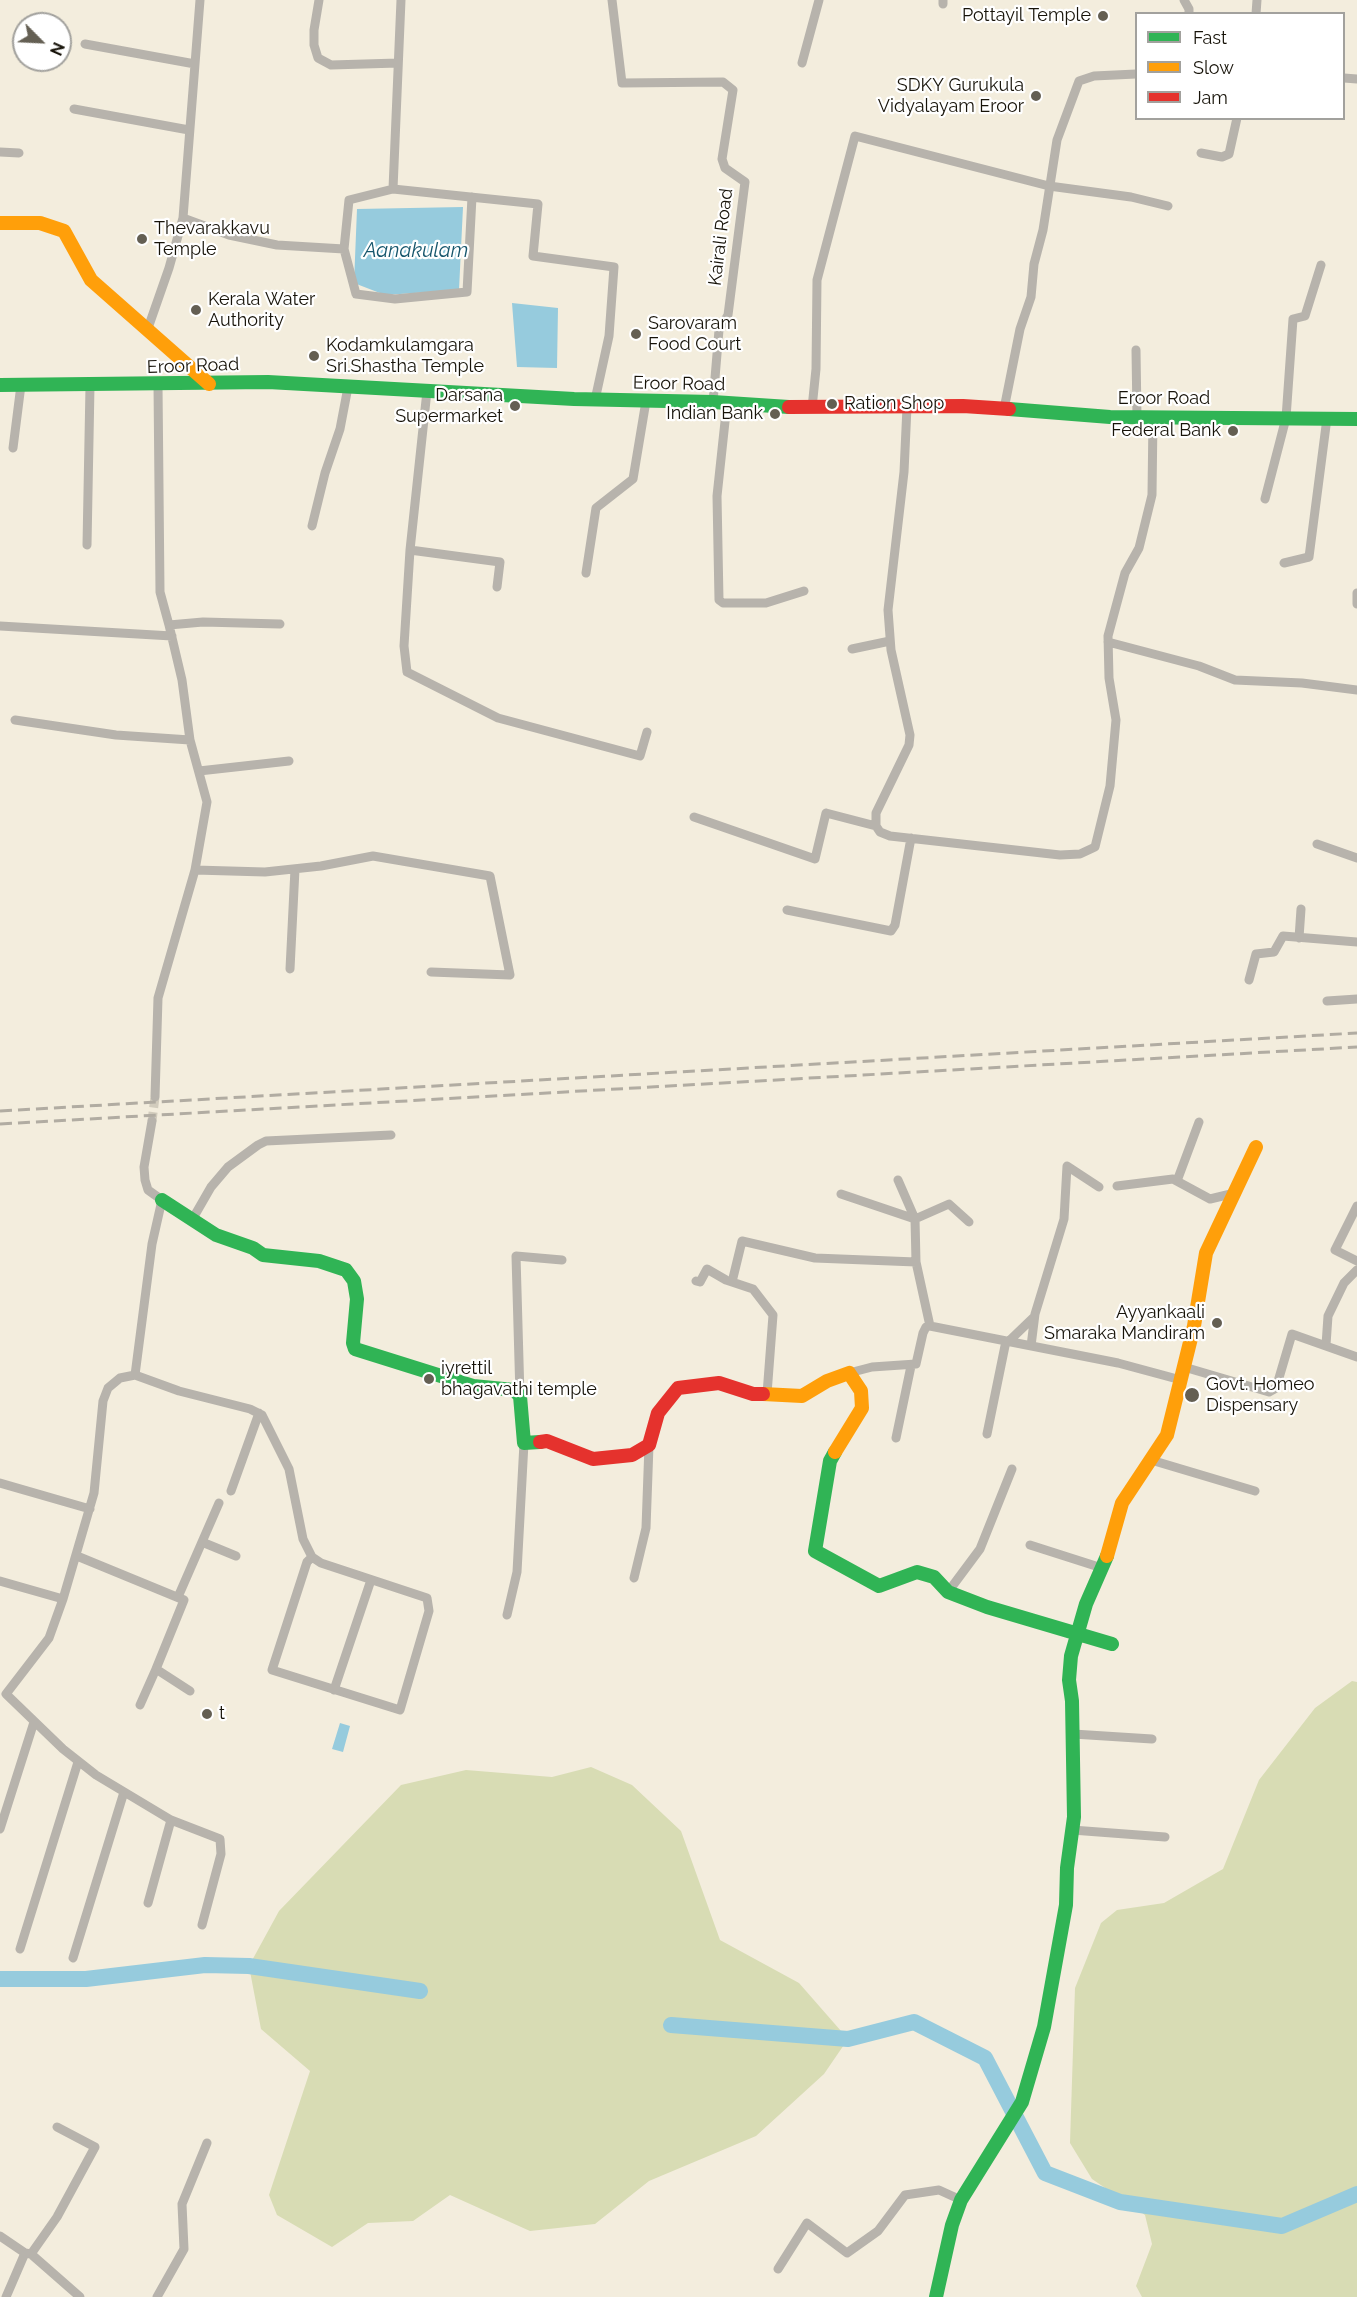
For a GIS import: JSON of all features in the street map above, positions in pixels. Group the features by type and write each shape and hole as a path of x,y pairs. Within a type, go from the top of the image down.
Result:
{"main road":[{"path":"0,223 40,223 64,231 91,280 209,384"},
{"name":"Eroor Road","path":"0,385 90,386 267,382 596,400 720,402 812,408 963,406 1137,417 1357,419"},
{"path":"936,2297 952,2225 961,2200 981,2164 1022,2102 1044,2027 1061,1942 1072,1830 1075,1775 1069,1680 1071,1656 1086,1604 1112,1543 1122,1503 1167,1435 1202,1288 1206,1253 1256,1147"},
{"path":"162,1200 216,1235 253,1248 264,1255 319,1261 346,1270 354,1281 357,1299 353,1343 355,1349 473,1386 514,1390 520,1396 524,1443 547,1441 593,1459 632,1455 649,1445 658,1413 678,1388 718,1383 753,1394 802,1396 826,1381 849,1373 861,1391 862,1408 830,1461 815,1551 879,1586 917,1572 934,1577 948,1592 987,1607 1079,1632 1112,1644"}],"street":[{"path":"147,331 169,268 183,218 200,0"},
{"path":"319,0 314,30 314,45 318,58 331,65 398,63"},
{"path":"393,189 401,0"},
{"name":"Kairali Road","path":"612,0 622,82 723,82 733,90 722,159 726,168 745,182 728,315 719,330 720,402"},
{"path":"802,63 819,0"},
{"path":"85,44 195,64"},
{"path":"1004,409 1020,329 1031,297 1034,264 1043,230 1057,140 1079,81 1094,76 1135,74"},
{"path":"74,109 189,130"},
{"path":"1201,153 1222,157 1229,154 1237,120"},
{"path":"812,408 816,369 817,280 855,136 1049,186 1168,206"},
{"path":"0,152 19,153"},
{"path":"472,197 467,292 395,299 356,294 344,249 349,200 393,189 472,197 538,204 533,256 614,267 609,336 596,400"},
{"path":"183,218 229,235 277,245 344,249"},
{"path":"1266,499 1286,418 1293,319 1305,316 1321,266"},
{"path":"1136,350 1137,417"},
{"path":"13,448 21,385"},
{"path":"155,1097 158,998 172,942 195,870 207,802 190,740 182,680 160,592 158,385"},
{"path":"87,544 90,386"},
{"path":"312,526 325,473 340,429 348,387"},
{"path":"427,391 410,550 404,646 407,672 498,718 640,756 647,732"},
{"path":"586,573 596,508 633,479 646,401"},
{"path":"720,402 719,600 723,603 766,603 804,591"},
{"path":"907,407 904,472 888,610 890,641 910,735 909,745 876,813 876,826 880,832 890,836 1060,855 1091,852 1095,847 1110,786 1116,720 1108,678 1108,642 1120,586 1129,562 1139,548 1152,495 1154,417"},
{"path":"1284,563 1309,557 1327,418"},
{"path":"410,550 500,562 497,587"},
{"path":"1357,593 1357,604"},
{"path":"169,626 203,622 280,624"},
{"path":"0,626 172,636"},
{"path":"852,649 890,641"},
{"path":"1108,642 1199,666 1235,680 1302,683 1357,690"},
{"path":"15,720 116,735 190,740"},
{"path":"199,771 289,761"},
{"path":"694,817 815,859 826,813 876,826"},
{"path":"787,910 891,931 895,925 911,838"},
{"path":"1317,844 1357,858"},
{"path":"195,870 266,872 373,856 490,876 510,975 431,972"},
{"path":"290,969 295,869"},
{"path":"1299,938 1301,909"},
{"path":"1249,980 1256,954 1274,952 1283,936 1357,942"},
{"path":"1327,1001 1357,999"},
{"path":"135,1375 152,1244 162,1200 148,1190 145,1180 152,1121"},
{"path":"1178,1181 1199,1122"},
{"path":"192,1220 211,1187 228,1167 258,1144 266,1141 391,1135"},
{"path":"1031,1346 1034,1317 1064,1219 1067,1166 1099,1187"},
{"path":"1117,1186 1173,1179 1210,1199 1235,1193"},
{"path":"898,1180 915,1219 916,1262 930,1326"},
{"path":"841,1194 915,1219 949,1204 969,1222"},
{"path":"1357,1206 1335,1250 1357,1261"},
{"path":"732,1282 742,1241 815,1258 916,1262"},
{"path":"520,1396 516,1256 562,1260"},
{"path":"696,1281 700,1282 707,1269 732,1282 753,1289 773,1315 767,1394"},
{"path":"1326,1345 1328,1316 1344,1283 1357,1270"},
{"path":"987,1434 1007,1341 1034,1317"},
{"path":"896,1438 911,1366 918,1360 923,1334 926,1327 930,1326 1269,1392 1276,1388 1292,1334 1357,1357"},
{"path":"849,1373 890,1365 911,1366"},
{"path":"202,1925 222,1845 220,1839 171,1820 78,1762 34,1722 6,1692 49,1638 63,1599 90,1509 103,1401 108,1388 120,1378 135,1375 179,1391 259,1413 273,1435 289,1469 303,1539 312,1557 321,1563 427,1598 429,1611 399,1710 272,1670 307,1562 312,1557"},
{"path":"231,1491 259,1413"},
{"path":"507,1615 518,1572 524,1443"},
{"path":"634,1578 646,1528 649,1445"},
{"path":"1151,1460 1256,1491"},
{"path":"948,1592 980,1549 1012,1469"},
{"path":"0,1483 90,1509"},
{"path":"178,1597 219,1503"},
{"path":"202,1542 236,1556"},
{"path":"1029,1545 1102,1568"},
{"path":"77,1556 184,1600 140,1705"},
{"path":"334,1690 371,1580"},
{"path":"0,1581 63,1599"},
{"path":"156,1669 190,1690"},
{"path":"0,1829 34,1722"},
{"path":"1072,1734 1152,1739"},
{"path":"20,1949 78,1762"},
{"path":"73,1958 124,1792"},
{"path":"148,1903 171,1820"},
{"path":"1072,1830 1165,1837"},
{"path":"6,2297 28,2253 57,2217 95,2147 57,2127"},
{"path":"157,2297 183,2249 182,2204 207,2143"},
{"path":"778,2269 807,2223 847,2253 879,2230 905,2195 939,2190 961,2200"},
{"path":"0,2236 28,2253 80,2297"}],"green space":[{"path":"1352,1681 1357,1682 1357,2297 1142,2297 1136,2286 1152,2244 1145,2215 1092,2179 1070,2143 1075,1988 1101,1923 1117,1910 1164,1903 1223,1869 1259,1780 1315,1708"},
{"path":"591,1767 632,1785 681,1831 720,1940 799,1983 848,2039 824,2074 756,2136 649,2181 595,2224 530,2231 450,2195 413,2221 368,2223 332,2247 277,2215 269,2195 310,2071 261,2029 249,1966 279,1911 401,1785 466,1770 552,1777"}],"water":[{"name":"Aanakulam","path":"463,207 459,290 385,295 354,283 357,209"},
{"path":"512,303 558,308 557,368 517,367"},
{"path":"340,1723 350,1726 343,1752 332,1749"}],"waterway":[{"path":"0,1979 86,1979 205,1965 249,1966 420,1991"},
{"path":"671,2025 848,2039 914,2022 985,2058 1045,2173 1120,2202 1282,2226 1357,2194"}],"tunnel":[{"path":"152,1121 155,1097"}],"railway":[{"path":"0,1111 1357,1033"},
{"path":"0,1124 1357,1047"}],"traffic: fast":[{"path":"0,385 268,382 574,399 713,402 789,407"},
{"path":"1009,409 1110,417 1357,419"},
{"path":"162,1200 216,1235 253,1248 263,1255 319,1261 346,1270 354,1281 357,1299 353,1343 355,1349 473,1386 514,1390 520,1396 524,1443 540,1442"},
{"path":"835,1452 830,1461 815,1551 879,1586 917,1572 934,1577 948,1592 987,1607 1112,1644"},
{"path":"936,2297 952,2225 961,2200 1022,2102 1044,2027 1066,1905 1067,1868 1074,1817 1072,1701 1069,1680 1071,1656 1086,1604 1107,1556"}],"traffic: slow":[{"path":"0,223 40,223 64,231 91,280 209,384"},
{"path":"1107,1556 1122,1503 1167,1435 1194,1326 1206,1253 1256,1147"},
{"path":"763,1394 802,1396 827,1381 849,1373 861,1391 862,1408 835,1452"}],"traffic: jam":[{"path":"789,407 963,406 1009,409"},
{"path":"540,1442 547,1441 593,1459 632,1455 649,1445 658,1413 678,1388 719,1383 753,1394 763,1394"}],"place":[{"name":"Pottayil Temple","path":"1103,16"},
{"name":"SDKY Gurukula Vidyalayam Eroor","path":"1036,96"},
{"name":"Thevarakkavu Temple","path":"142,239"},
{"name":"Kerala Water Authority","path":"196,310"},
{"name":"Sarovaram Food Court","path":"636,334"},
{"name":"Kodamkulamgara Sri.Shastha Temple","path":"314,356"},
{"name":"Ration Shop","path":"832,404"},
{"name":"Darsana Supermarket","path":"515,406"},
{"name":"Indian Bank","path":"775,414"},
{"name":"Federal Bank","path":"1233,431"},
{"name":"Ayyankaali Smaraka Mandiram","path":"1217,1323"},
{"name":"iyrettil bhagavathi temple","path":"429,1379"},
{"name":"Govt. Homeo Dispensary","path":"1192,1395"},
{"name":"t","path":"207,1714"}]}
